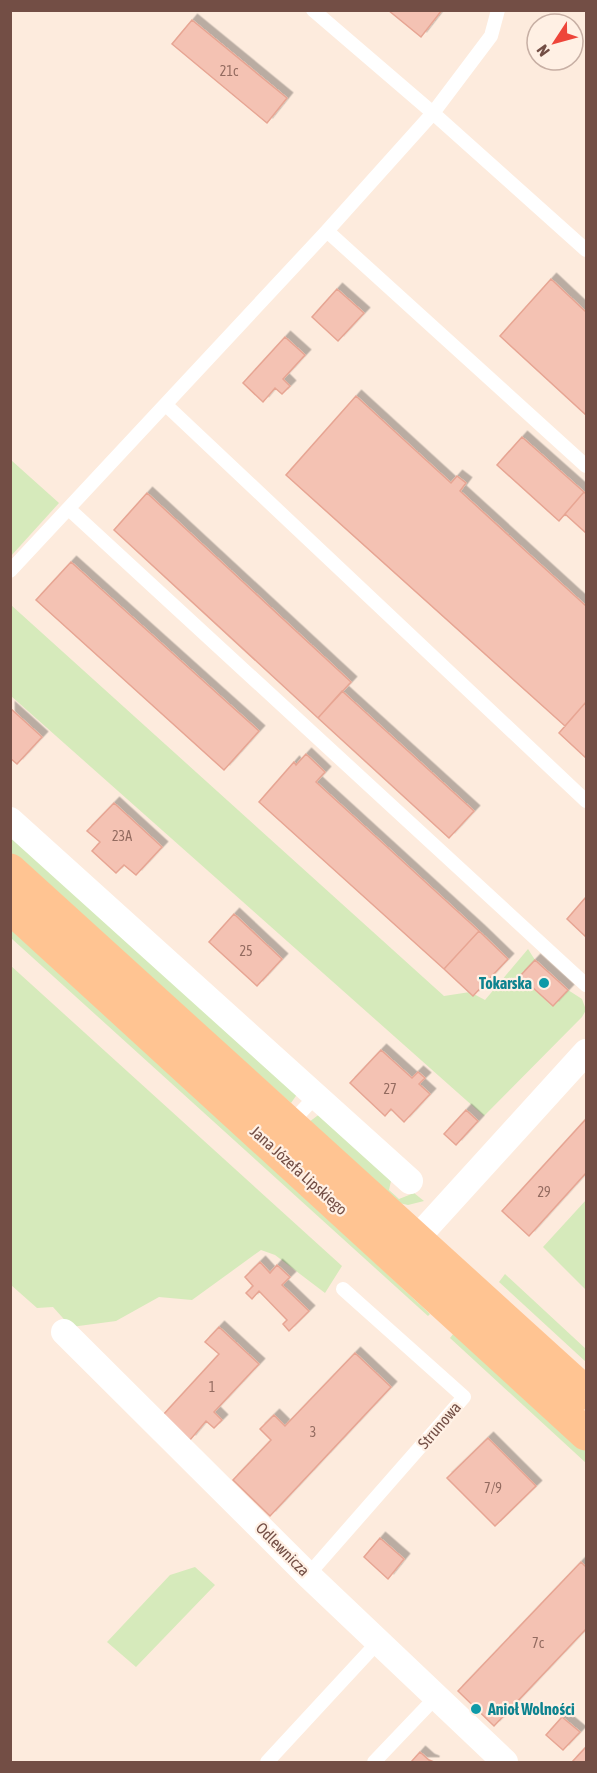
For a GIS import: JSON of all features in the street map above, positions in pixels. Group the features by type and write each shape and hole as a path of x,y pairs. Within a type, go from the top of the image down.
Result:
{"main road":[{"name":"Jana Józefa Lipskiego","path":"10,870 586,1393"},
{"name":"Jana Józefa Lipskiego","path":"10,907 586,1434"}],"street":[{"path":"10,820 410,1181"},
{"path":"382,1246 416,1239 586,1054"},
{"path":"416,1239 416,1278"},
{"name":"Odlewnicza","path":"64,1332 308,1575 505,1762"}],"lane":[{"path":"313,10 433,113 586,250"},
{"path":"10,571 327,231 433,113 491,36 498,10"},
{"path":"327,231 586,465"},
{"path":"166,405 586,801"},
{"path":"69,509 586,985"},
{"path":"291,1124 315,1097"},
{"name":"Strunowa","path":"308,1575 464,1397 343,1289"},
{"path":"267,1762 378,1641"},
{"path":"374,1762 436,1697"}],"green space":[{"path":"11,460 59,503 11,556"},
{"path":"11,605 444,996 470,992 485,1000 528,949 535,960 520,977 553,1006 568,990 582,999 586,1010 582,1017 484,1116 11,696"},
{"path":"10,833 298,1093 291,1103 11,856"},
{"path":"10,922 430,1314 428,1316 11,938"},
{"path":"10,965 342,1266 325,1293 275,1255 261,1250 192,1300 159,1297 116,1321 71,1327 53,1307 37,1308 11,1285"},
{"path":"321,1113 391,1181 389,1190 399,1199 414,1193 424,1201 408,1205 399,1203 309,1122"},
{"path":"586,1200 586,1290 543,1247"},
{"path":"505,1274 586,1349 586,1362 499,1282"},
{"path":"458,1328 586,1445 586,1463 450,1338"},
{"path":"195,1567 215,1585 136,1667 107,1642 170,1575"}],"building":[{"path":"388,10 442,10 421,37"},
{"path":"192,20 287,98 267,123 172,44"},
{"path":"551,279 586,312 586,415 500,336"},
{"path":"337,289 364,313 338,341 312,317"},
{"path":"285,337 305,355 283,379 290,386 282,394 275,388 263,402 243,383"},
{"path":"356,396 451,483 457,476 466,483 460,491 586,606 586,702 565,726 286,475"},
{"path":"522,437 584,492 559,521 497,465"},
{"path":"584,492 586,494 586,533 565,514"},
{"path":"147,493 351,682 318,718 114,530"},
{"path":"71,562 259,731 224,770 36,600"},
{"path":"342,691 474,811 449,838 318,718"},
{"path":"586,702 586,758 559,733"},
{"path":"10,708 42,737 17,764 10,758"},
{"path":"306,754 325,772 316,782 479,931 444,969 259,802 294,762 296,765"},
{"path":"114,803 162,847 136,875 124,865 116,873 92,851 100,842 87,831"},
{"path":"586,897 586,937 567,919"},
{"path":"234,914 282,959 257,986 209,942"},
{"path":"479,931 508,959 473,996 444,969"},
{"name":"Tokarska","path":"535,960 568,990 553,1006 520,976"},
{"path":"381,1050 412,1078 418,1072 425,1078 419,1084 430,1094 404,1122 391,1109 385,1116 350,1083"},
{"path":"466,1110 478,1121 456,1145 444,1134"},
{"path":"586,1119 586,1173 529,1236 502,1211"},
{"path":"260,1262 270,1273 277,1265 290,1277 282,1285 309,1311 289,1331 283,1324 287,1320 259,1291 252,1299 246,1293 253,1286 245,1277"},
{"path":"219,1327 259,1364 214,1412 222,1420 214,1428 206,1421 190,1440 163,1415 219,1354 205,1342"},
{"path":"355,1353 391,1387 270,1516 233,1480 271,1440 260,1429 274,1415 285,1426"},
{"path":"488,1438 536,1486 495,1526 447,1478"},
{"path":"380,1538 404,1559 388,1579 364,1557"},
{"path":"581,1562 586,1567 586,1629 494,1726 458,1691"},
{"path":"562,1717 580,1732 563,1750 546,1735"},
{"path":"586,1747 586,1762 572,1762"},
{"path":"420,1752 429,1760 434,1762 411,1762"}],"place":[{"name":"Tokarska","path":"544,983"},
{"name":"Anioł Wolności","path":"476,1709"}]}
